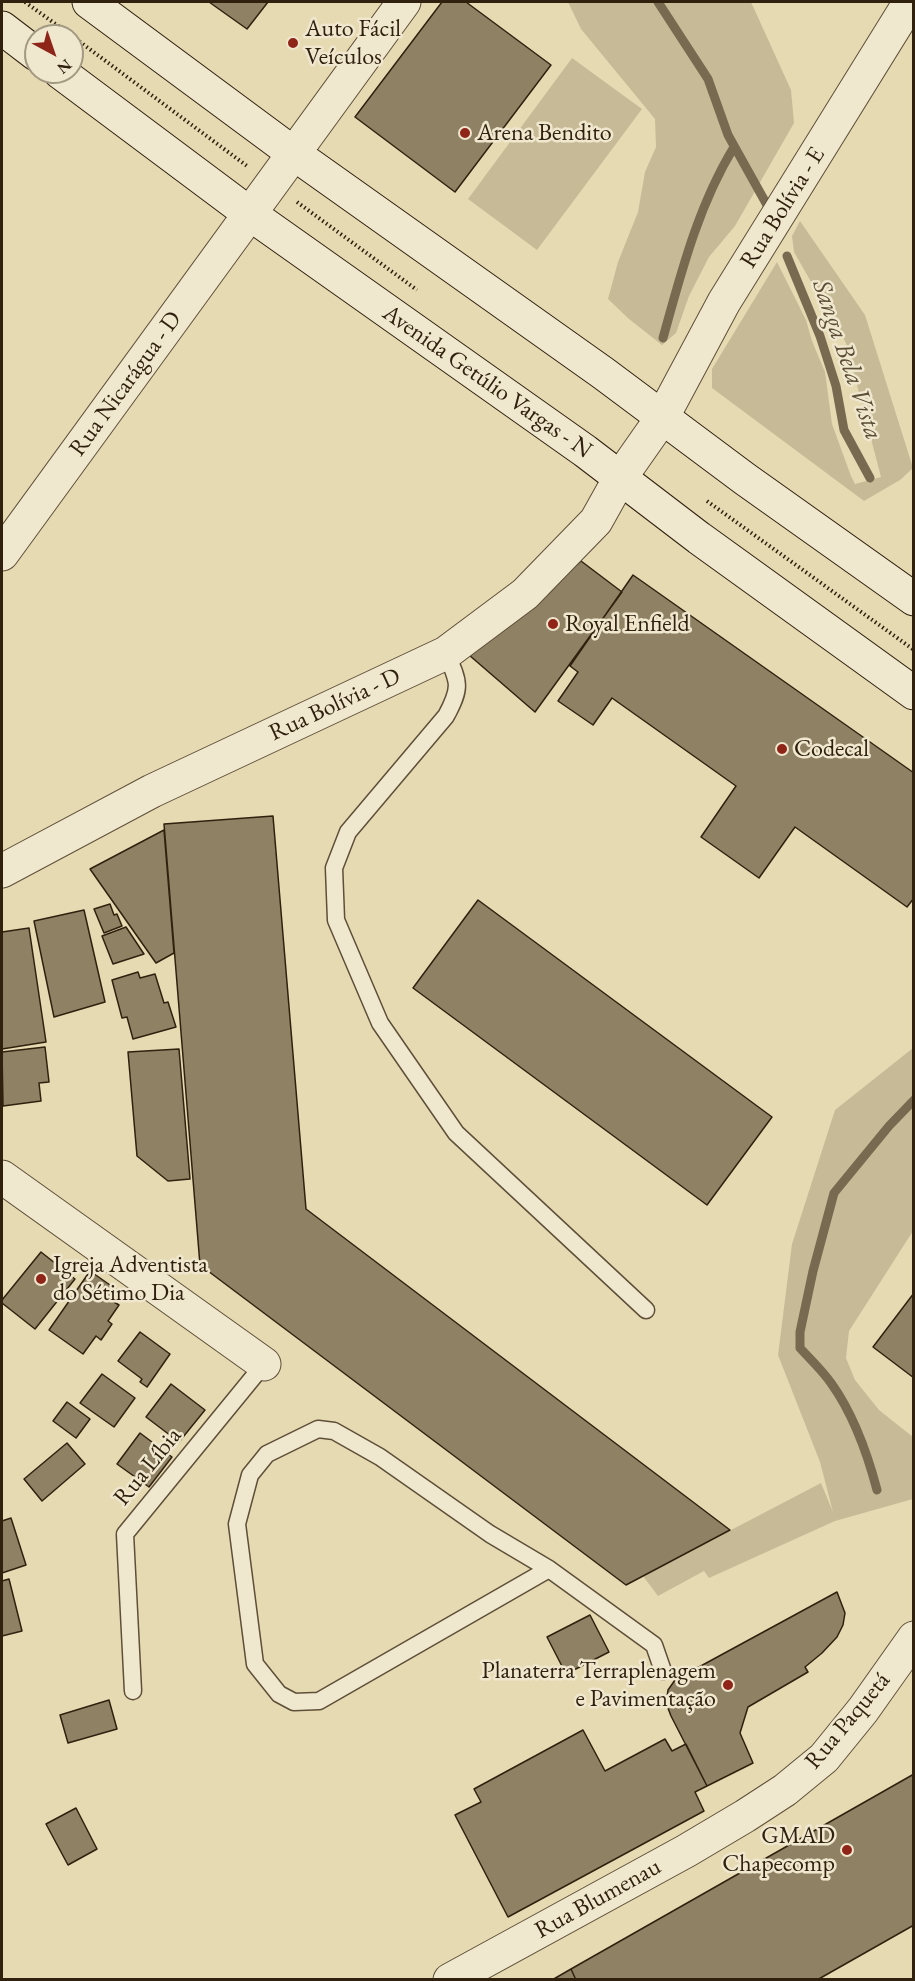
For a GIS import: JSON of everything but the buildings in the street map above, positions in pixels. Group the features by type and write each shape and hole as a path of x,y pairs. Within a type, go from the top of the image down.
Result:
{"street":[{"path":"89,2 293,153 603,373 745,479 914,599"},
{"name":"Rua Nicarágua - D","path":"2,554 404,2"},
{"name":"Rua Bolívia - E","path":"620,478 662,418 724,302 910,3"},
{"path":"2,28 24,45"},
{"name":"Avenida Getúlio Vargas - N","path":"76,84 250,214 555,430 699,538 914,693"},
{"name":"Rua Bolívia - D","path":"2,871 152,791 446,653 525,594 596,521 620,478"},
{"path":"2,1177 264,1364"},
{"name":"Rua Paquetá","path":"746,1816 785,1790 824,1758 863,1710 914,1638"},
{"name":"Rua Blumenau","path":"450,1980 746,1816"}],"lane":[{"path":"446,653 458,678 457,697 446,716 348,832 334,868 336,920 380,1023 456,1132 646,1310"},
{"name":"Rua Líbia","path":"133,1691 124,1534 264,1364"},
{"path":"549,1569 319,1701 294,1702 279,1694 255,1664 237,1524 250,1475 267,1454 318,1430 334,1431 380,1457 490,1534 549,1569 654,1645 663,1671"}],"path":[{"path":"25,2 55,24"}],"shaded area":[{"path":"568,2 751,2 791,90 794,123 735,226 709,257 689,296 676,333 662,345 608,299 618,262 638,212 645,172 656,147 655,119 581,29"},
{"path":"572,58 642,109 537,250 468,199"},
{"path":"800,221 865,315 913,468 900,480 864,501 712,388 712,369 777,262 806,320 825,372 832,424 851,476 855,484 881,477 846,343 794,252 792,236"},
{"path":"913,1048 913,1231 849,1331 846,1358 855,1380 879,1410 913,1437 913,1499 835,1521 709,1578 704,1571 658,1596 643,1576 821,1483 833,1512 820,1462 778,1355 792,1244 835,1110"}],"waterway":[{"name":"Sanga Bela Vista","path":"658,2 708,79 728,135 767,205"},
{"path":"663,338 700,216 721,169 734,147"},
{"name":"Sanga Bela Vista","path":"787,256 820,336 836,386 844,430 870,478"},
{"name":"Sanga Bela Vista","path":"877,1490 853,1421 831,1383 800,1348 800,1332 813,1271 834,1193 889,1126 914,1100"}],"place":[{"name":"Auto Fácil Veículos","path":"293,43"},
{"name":"Arena Bendito","path":"465,133"},
{"name":"Royal Enfield","path":"553,624"},
{"name":"Codecal","path":"782,749"},
{"name":"Igreja Adventista do Sétimo Dia","path":"41,1279"},
{"name":"Planaterra Terraplenagem e Pavimentação","path":"728,1685"},
{"name":"GMAD Chapecomp","path":"847,1850"}]}
